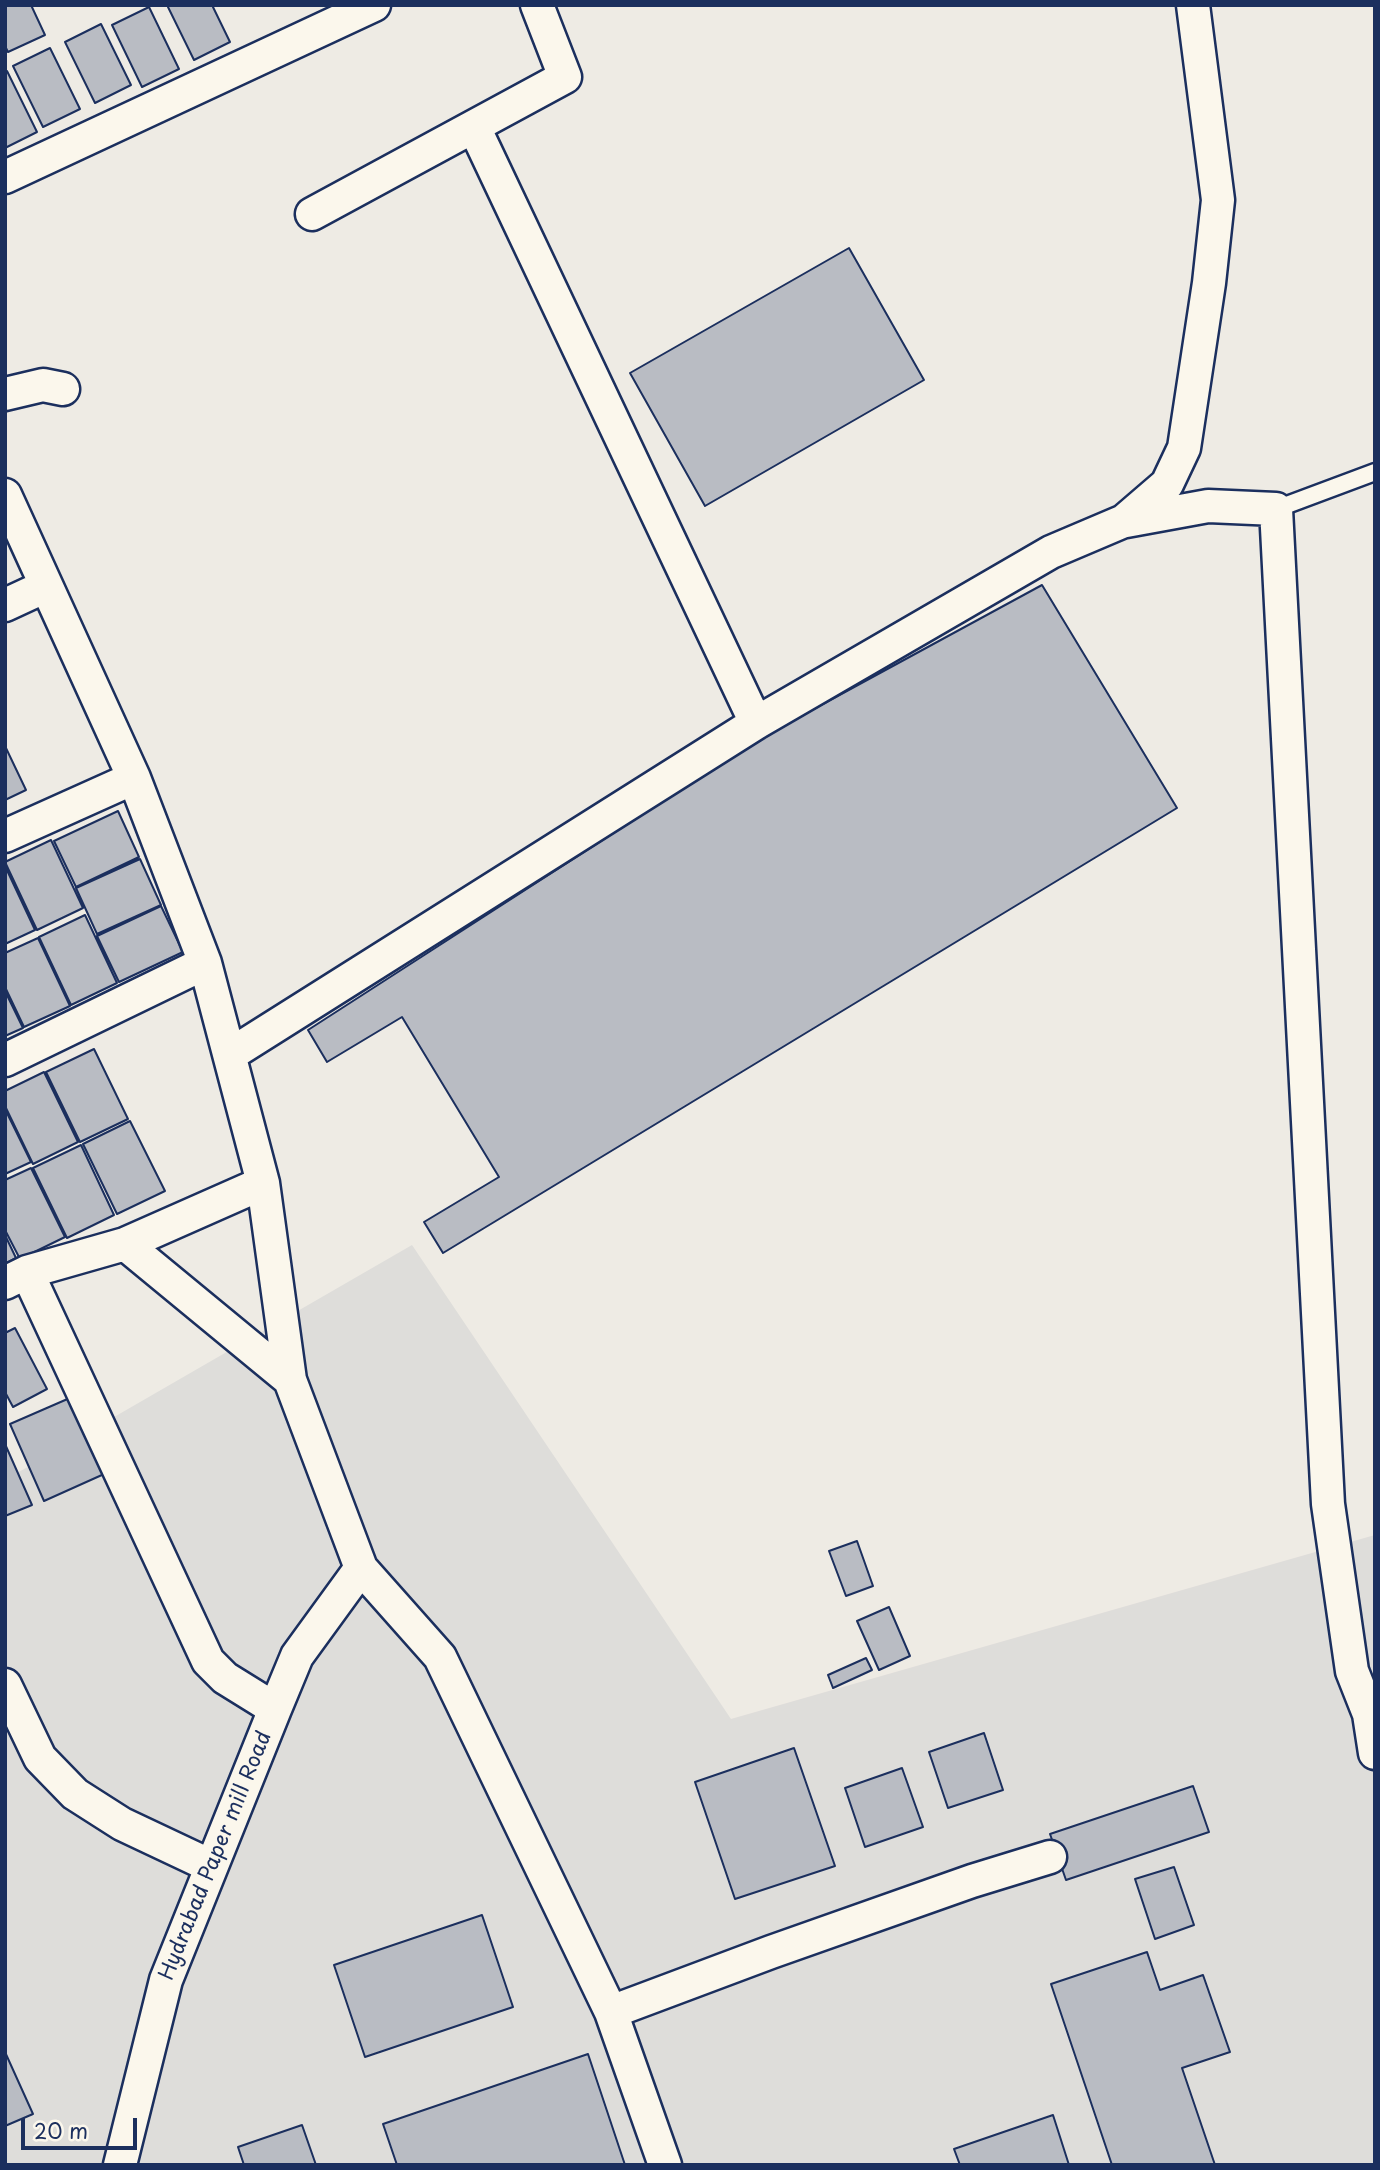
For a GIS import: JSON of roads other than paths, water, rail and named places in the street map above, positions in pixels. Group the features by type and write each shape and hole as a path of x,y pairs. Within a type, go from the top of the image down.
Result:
{"street":[{"path":"5,177 374,5"},
{"path":"312,214 565,77 537,5"},
{"path":"1124,521 1167,484 1184,448 1209,283 1218,200 1193,5"},
{"path":"474,127 756,723"},
{"path":"5,394 43,385 63,389"},
{"path":"5,495 134,778 205,963 264,1183 290,1380 361,1568 440,1657 611,2012 665,2165"},
{"path":"231,1054 756,723 1051,552 1124,521 1209,506 1276,509 1328,1504 1352,1671 1369,1714 1375,1753"},
{"path":"5,605 47,586"},
{"path":"5,835 134,778"},
{"path":"5,1060 205,963"},
{"path":"264,1183 125,1244 16,1277 208,1661 225,1678 275,1709"},
{"path":"125,1244 290,1380"},
{"name":"Hydrabad Paper mill Road","path":"120,2165 166,1980 211,1866 297,1656 361,1568"},
{"path":"5,1685 40,1758 75,1794 122,1824 211,1866"},
{"path":"611,2012 972,1881 1050,1857"}],"lane":[{"path":"1276,509 1375,472"}]}
